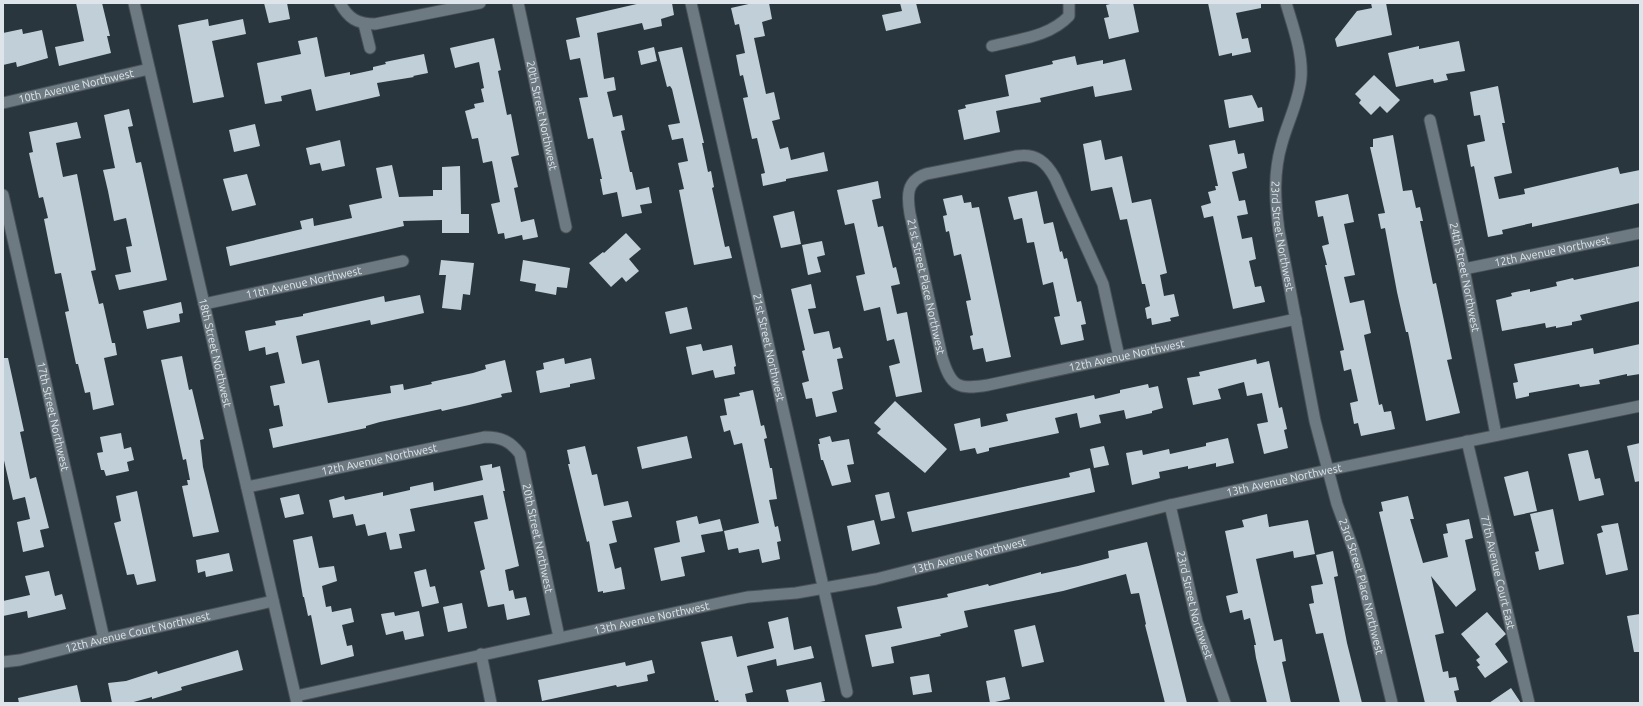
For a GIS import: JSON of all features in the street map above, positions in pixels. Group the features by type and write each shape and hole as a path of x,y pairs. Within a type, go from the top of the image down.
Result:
{"street":[{"name":"18th Street Northwest","path":"134,3 296,699"},
{"path":"340,3 353,20 364,24 387,22 480,3"},
{"name":"20th Street Northwest","path":"518,3 566,227"},
{"name":"21st Street Northwest","path":"691,3 847,692"},
{"path":"992,46 1050,31 1059,26 1069,16 1069,3"},
{"name":"23rd Street Northwest","path":"1286,3 1299,51 1301,78 1298,97 1277,162 1275,205 1314,421 1328,470"},
{"path":"364,24 370,48"},
{"name":"10th Avenue Northwest","path":"3,103 149,69"},
{"name":"24th Street Northwest","path":"1430,120 1464,269 1496,435"},
{"name":"21st Street Place Northwest","path":"957,385 950,378 946,368 908,205 908,193 911,185 921,176 1022,155 1040,158 1055,178 1100,276 1106,294 1119,357"},
{"name":"17th Street Northwest","path":"3,195 104,639"},
{"name":"12th Avenue Northwest","path":"1464,269 1640,233"},
{"name":"11th Avenue Northwest","path":"204,304 403,261"},
{"name":"12th Avenue Northwest","path":"957,385 966,388 977,387 1296,319"},
{"name":"13th Avenue Northwest","path":"296,699 481,654 748,597 786,594 876,579 1170,505 1328,470 1640,406"},
{"name":"12th Avenue Northwest","path":"247,487 485,437 500,437 509,444"},
{"name":"77th Avenue Court East","path":"1468,441 1529,703"},
{"name":"20th Street Northwest","path":"509,444 520,454 559,637"},
{"name":"23rd Street Place Northwest","path":"1328,470 1337,504 1354,551 1362,580 1392,703"},
{"name":"23rd Street Northwest","path":"1170,505 1197,622 1225,703"},
{"name":"12th Avenue Court Northwest","path":"3,662 20,660 104,639 273,601"},
{"path":"481,654 491,703"}],"building":[{"path":"76,3 102,3 110,36 107,36 111,53 59,66 55,47 84,41"},
{"path":"264,3 287,3 290,19 269,23"},
{"path":"641,3 672,3 674,15 661,19 662,26 644,30 642,23 597,33 604,79 614,77 616,90 607,92 613,117 622,115 625,130 621,131 630,172 632,172 636,190 649,187 652,203 640,205 642,213 622,217 617,192 603,195 600,179 602,179 593,138 588,139 579,98 588,97 580,58 570,60 566,40 580,37 576,18"},
{"path":"753,3 769,3 772,19 762,22 765,36 754,38 766,94 774,92 780,119 772,121 780,149 788,147 791,160 824,152 828,171 786,179 786,181 763,186 761,174 765,173 757,138 752,139 743,98 748,97 743,75 740,76 736,55 745,53 739,24 735,25 731,8"},
{"path":"900,3 916,3 921,23 886,31 882,15 902,11"},
{"path":"1114,3 1133,3 1139,32 1109,39 1104,18 1109,17 1106,5"},
{"path":"1208,3 1261,3 1261,8 1236,13 1242,39 1248,38 1251,52 1232,56 1232,53 1219,56"},
{"path":"1371,3 1386,3 1392,35 1337,47 1335,39 1357,11 1372,8"},
{"path":"208,19 209,26 243,19 246,34 212,41 224,97 193,103 178,25"},
{"path":"22,29 23,34 42,30 48,58 17,67 16,62 3,65 3,33"},
{"path":"317,37 325,77 350,72 350,75 373,70 373,67 386,64 385,62 424,54 428,73 413,76 414,77 377,83 380,96 316,111 311,89 281,96 282,101 265,104 257,63 301,54 298,41"},
{"path":"494,38 501,70 498,71 507,115 511,114 519,155 511,157 518,187 514,188 521,222 534,219 538,237 523,240 522,235 505,239 504,233 498,234 491,204 500,202 492,161 483,163 478,138 472,139 465,111 475,108 474,104 484,102 481,89 484,88 479,62 455,68 450,48"},
{"path":"1459,41 1465,71 1446,74 1448,80 1434,83 1433,79 1396,87 1388,53 1419,46 1419,49"},
{"path":"654,47 657,61 641,65 638,51"},
{"path":"682,47 704,143 702,143 708,172 711,171 714,187 712,188 725,247 729,246 732,258 694,265 679,190 684,189 678,163 688,161 683,138 672,140 668,125 680,123 672,89 670,86 667,87 658,52"},
{"path":"1075,56 1077,65 1103,60 1103,64 1125,59 1132,90 1095,97 1093,86 1040,98 1041,102 996,111 1000,132 964,140 958,110 966,108 965,105 1009,96 1005,75 1053,64 1052,61"},
{"path":"1374,75 1400,100 1387,113 1380,106 1371,115 1359,103 1361,100 1355,94"},
{"path":"1498,86 1505,123 1502,123 1512,173 1494,177 1499,199 1525,194 1524,189 1618,167 1620,174 1640,170 1640,203 1532,227 1532,223 1502,230 1503,234 1488,237 1474,166 1471,167 1467,145 1485,141 1480,115 1474,116 1470,92"},
{"path":"1252,95 1258,108 1262,107 1264,121 1229,128 1224,100"},
{"path":"129,109 133,126 128,127 136,163 141,162 167,280 119,290 115,275 131,272 126,247 132,246 126,218 114,221 103,170 115,168 104,115"},
{"path":"77,122 81,138 56,143 63,177 77,174 96,270 91,271 99,304 103,303 112,343 115,343 117,355 104,358 114,405 93,410 90,392 85,393 78,364 76,364 65,312 69,311 61,273 55,274 44,219 48,218 43,197 39,198 29,153 33,152 29,132"},
{"path":"255,124 260,146 234,152 229,130"},
{"path":"1393,135 1403,191 1412,190 1416,208 1420,207 1423,221 1420,221 1433,284 1436,283 1452,359 1447,360 1460,413 1426,421 1408,332 1406,332 1397,292 1385,228 1381,229 1378,214 1385,213 1370,147 1373,147 1373,139"},
{"path":"340,140 345,166 322,171 320,163 310,165 306,148"},
{"path":"1101,140 1105,160 1122,156 1132,203 1151,199 1167,273 1160,275 1164,296 1174,294 1179,316 1170,318 1171,321 1152,325 1151,318 1147,319 1145,308 1150,306 1145,284 1142,284 1127,219 1120,220 1112,187 1091,191 1083,144"},
{"path":"1235,140 1238,154 1244,153 1247,168 1232,172 1239,201 1245,200 1248,214 1237,216 1242,239 1252,237 1256,259 1249,261 1255,287 1261,286 1265,302 1233,309 1213,216 1204,218 1201,206 1211,203 1208,192 1216,190 1215,186 1218,186 1209,145"},
{"path":"392,165 399,197 433,196 433,190 442,190 442,167 460,166 461,214 469,214 469,233 442,233 442,220 403,221 404,226 230,266 226,247 302,229 300,221 313,218 314,226 352,218 349,205 382,198 376,168"},
{"path":"247,174 256,205 232,211 223,179"},
{"path":"878,181 881,198 872,200 878,227 883,226 893,268 896,267 900,284 891,286 897,314 907,312 922,392 896,397 889,366 900,363 894,339 887,341 880,307 864,311 856,276 865,274 854,223 845,225 837,190"},
{"path":"1037,191 1044,224 1053,222 1060,252 1062,251 1064,259 1067,258 1077,302 1081,301 1086,324 1081,325 1084,340 1061,345 1054,317 1060,316 1053,282 1043,285 1034,242 1027,243 1022,218 1014,220 1008,197"},
{"path":"1348,194 1354,222 1344,224 1355,275 1344,277 1350,303 1364,300 1371,333 1364,335 1379,405 1382,404 1384,412 1391,411 1395,429 1361,436 1358,423 1354,424 1350,403 1358,401 1351,369 1344,371 1340,351 1344,350 1325,265 1327,265 1322,246 1329,244 1323,216 1318,217 1315,201"},
{"path":"962,195 964,203 971,202 972,208 979,207 1011,357 986,362 983,348 973,350 970,336 973,335 966,301 971,300 961,254 954,256 949,231 946,232 943,216 947,215 943,199"},
{"path":"794,211 801,244 781,248 773,216"},
{"path":"626,233 641,249 629,259 639,271 626,282 622,277 611,287 589,263 603,252 604,253"},
{"path":"822,241 825,255 817,257 821,272 808,275 802,245"},
{"path":"441,260 474,263 470,295 463,294 461,310 442,308 446,275 439,275"},
{"path":"523,260 570,268 567,288 557,287 556,295 535,291 536,284 520,281"},
{"path":"1640,266 1640,301 1580,315 1582,320 1572,322 1572,325 1546,328 1545,323 1502,331 1496,300 1512,296 1511,293 1530,289 1530,292 1557,286 1556,282 1573,278 1574,280"},
{"path":"811,284 816,308 808,309 814,334 829,331 833,349 840,347 843,358 837,359 843,389 832,392 837,412 816,417 812,398 806,399 802,383 809,381 802,351 805,350 791,289"},
{"path":"420,295 424,313 371,325 370,320 296,336 302,364 319,360 328,403 391,393 390,386 403,384 404,390 432,384 431,382 486,369 485,365 505,360 512,392 501,394 502,397 469,405 442,411 441,409 380,422 366,426 366,428 273,448 269,429 283,426 279,405 274,406 270,386 285,383 278,352 266,355 265,347 249,351 245,331 276,325 275,321 303,316 303,314 384,296 385,302"},
{"path":"181,302 183,313 179,314 180,322 147,329 143,311"},
{"path":"687,307 692,329 670,334 665,312"},
{"path":"701,344 703,351 732,345 736,366 734,367 735,374 715,378 713,370 692,375 686,347"},
{"path":"1640,344 1640,374 1627,376 1627,374 1599,380 1600,384 1580,387 1579,384 1529,393 1529,396 1516,399 1513,383 1518,382 1514,364 1593,348 1594,354"},
{"path":"182,356 189,390 192,389 204,439 200,440 203,467 219,532 193,537 182,486 188,485 187,480 190,480 186,459 183,460 161,360"},
{"path":"3,358 8,358 24,431 20,432 30,479 36,477 49,528 40,530 44,547 23,552 17,522 30,519 25,497 13,500 3,456"},
{"path":"564,358 565,364 591,358 595,379 570,384 570,387 540,393 536,371 544,369 543,363"},
{"path":"1256,359 1257,364 1269,361 1279,408 1282,407 1287,429 1284,430 1288,448 1264,454 1257,424 1268,422 1262,393 1247,396 1244,382 1218,389 1221,399 1193,405 1187,378 1200,376 1199,372"},
{"path":"1148,384 1149,388 1158,386 1163,408 1152,411 1152,413 1126,419 1124,410 1099,415 1101,423 1080,428 1077,413 1055,418 1059,433 989,448 989,451 977,454 975,448 960,451 954,424 980,418 981,427 1008,421 1006,414 1094,395 1095,399 1120,393 1120,390"},
{"path":"753,390 761,426 764,425 767,438 764,439 770,468 772,468 777,499 769,500 775,527 778,526 781,541 777,542 780,559 762,563 759,549 739,553 738,548 728,550 724,531 759,523 742,443 734,445 730,430 724,432 720,416 727,415 724,399 740,396 739,393"},
{"path":"895,401 947,449 925,473 877,433 881,429 874,423"},
{"path":"121,433 124,449 131,447 134,460 127,462 129,471 106,476 104,470 101,470 97,453 103,452 100,437"},
{"path":"687,436 692,458 642,469 637,447"},
{"path":"830,436 832,442 849,439 854,464 847,465 851,482 832,486 823,460 821,460 818,444 820,444 819,439"},
{"path":"1228,438 1234,463 1216,467 1216,463 1188,469 1188,466 1159,472 1160,478 1132,485 1126,453 1142,450 1143,455 1169,449 1170,454 1206,446 1206,443"},
{"path":"1640,443 1640,481 1635,482 1627,446"},
{"path":"585,446 592,475 597,474 604,506 628,501 632,517 612,521 617,542 609,544 615,569 621,567 625,589 603,593 603,591 598,592 589,541 587,542 568,464 570,464 567,450"},
{"path":"1104,446 1109,465 1094,468 1090,449"},
{"path":"1588,450 1595,479 1600,478 1604,495 1579,501 1568,454"},
{"path":"492,464 492,468 500,466 505,491 503,491 519,566 505,570 509,591 513,590 515,599 526,597 530,615 507,620 504,604 488,607 480,571 485,569 474,522 488,519 483,495 410,509 415,531 399,534 402,548 390,550 386,532 368,536 365,524 356,526 353,514 333,518 329,500 344,496 345,500 383,492 383,496 410,490 410,487 433,482 434,491 483,480 480,466"},
{"path":"1090,468 1095,492 912,532 907,512 1070,477 1069,473"},
{"path":"1528,471 1537,511 1514,516 1504,477"},
{"path":"137,491 156,581 137,585 134,574 127,575 114,523 121,521 116,496"},
{"path":"889,492 895,518 881,521 875,495"},
{"path":"299,494 304,514 285,518 280,498"},
{"path":"1408,496 1414,519 1410,519 1423,563 1448,557 1443,534 1448,533 1446,524 1469,519 1473,538 1465,540 1476,590 1456,607 1431,576 1444,633 1435,635 1443,672 1448,671 1449,678 1456,677 1459,690 1454,691 1457,703 1425,703 1379,512 1383,511 1381,502"},
{"path":"1553,509 1564,564 1539,570 1535,552 1539,551 1530,514"},
{"path":"1267,514 1269,527 1308,520 1315,554 1294,558 1293,551 1256,559 1274,641 1282,639 1286,661 1282,662 1291,703 1267,703 1256,658 1254,645 1256,645 1250,618 1244,620 1242,610 1230,613 1226,596 1238,593 1225,531 1244,527 1242,520"},
{"path":"697,516 699,524 720,519 723,531 701,535 705,552 681,557 685,576 661,581 654,548 680,542 676,521"},
{"path":"874,520 880,544 852,551 847,526"},
{"path":"1618,523 1628,570 1606,575 1597,534 1603,532 1601,526"},
{"path":"312,536 319,568 334,566 337,581 322,586 326,607 331,606 332,612 351,608 354,622 342,625 347,646 352,645 354,656 321,665 311,615 308,616 303,597 293,540"},
{"path":"1147,542 1187,703 1165,703 1145,625 1139,593 1131,594 1126,574 1063,591 964,611 968,627 940,634 941,636 891,647 894,663 872,667 865,635 902,628 897,607 948,597 947,594 988,584 989,586 1041,572 1041,574 1109,558 1108,551"},
{"path":"1333,551 1338,576 1334,577 1347,643 1362,703 1340,703 1323,633 1316,634 1309,604 1314,603 1311,586 1323,584 1316,555"},
{"path":"229,553 233,571 206,577 205,571 198,573 196,560"},
{"path":"426,569 430,587 435,586 439,603 422,607 414,572"},
{"path":"49,571 55,596 62,594 66,609 28,618 27,611 3,616 3,601 30,595 25,576"},
{"path":"462,603 467,628 448,632 443,607"},
{"path":"419,611 424,636 405,640 403,631 386,635 381,614 394,612 395,616"},
{"path":"1487,612 1506,634 1495,644 1508,662 1485,678 1477,667 1480,665 1476,660 1480,657 1461,634"},
{"path":"1640,614 1640,652 1634,652 1627,616"},
{"path":"788,617 794,650 811,646 814,658 777,666 776,659 747,666 753,692 745,694 747,703 719,703 718,700 715,701 701,642 732,636 737,657 774,648 768,622"},
{"path":"1035,625 1044,662 1022,667 1014,630"},
{"path":"238,650 243,670 181,687 182,690 152,699 152,697 130,703 112,703 108,683 126,681 157,671 158,674"},
{"path":"652,660 655,673 647,675 648,681 617,687 616,685 542,701 538,680 625,662 626,666"},
{"path":"929,674 932,692 913,695 910,677"},
{"path":"1005,677 1010,699 990,703 986,681"},
{"path":"821,682 825,701 815,703 789,703 786,690"},
{"path":"77,685 81,703 19,703 18,698"},
{"path":"1511,688 1521,703 1489,703"}]}
